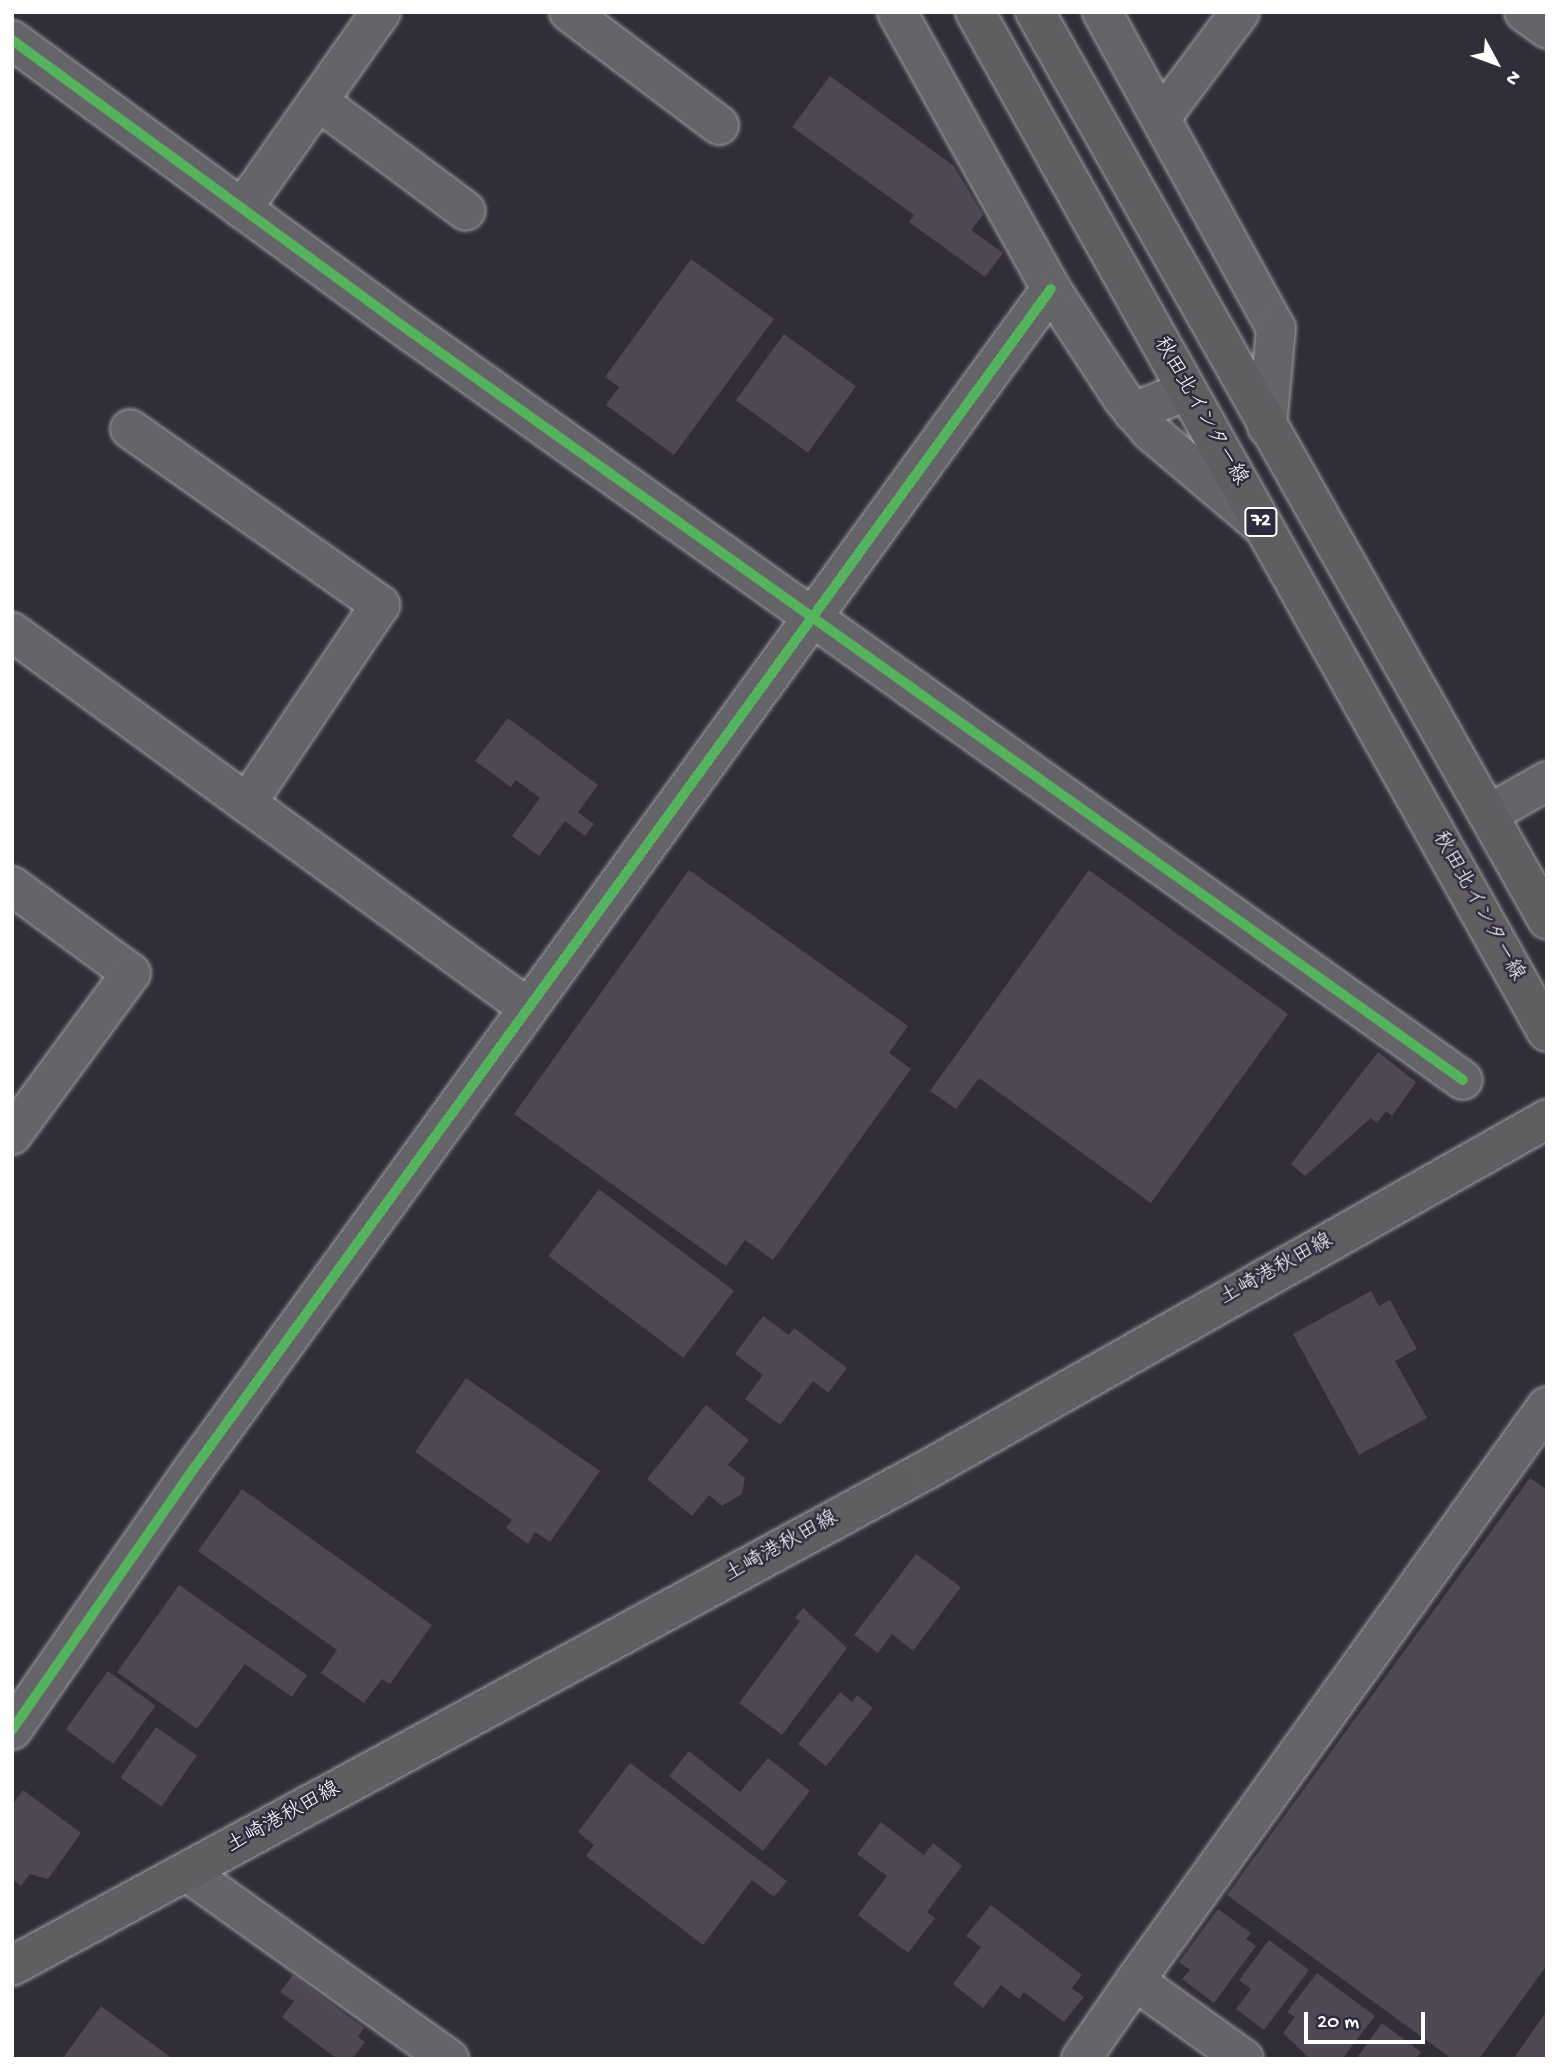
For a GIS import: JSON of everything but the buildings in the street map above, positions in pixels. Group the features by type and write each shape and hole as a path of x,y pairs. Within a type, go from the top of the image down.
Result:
{"main road":[{"name":"秋田北インター線","path":"975,12 1547,1032"},
{"name":"72","path":"1035,12 1547,919"},
{"name":"土崎港秋田線","path":"12,1966 930,1468 1547,1119"}],"street":[{"path":"242,209 380,12"},
{"path":"569,12 719,125"},
{"path":"897,12 1051,289 1133,412 1266,530"},
{"path":"1102,12 1276,328 1268,427"},
{"path":"1161,118 1240,12"},
{"path":"1524,12 1547,29"},
{"path":"12,40 242,209 1463,1080"},
{"path":"318,101 466,211"},
{"path":"12,1730 528,1008 1051,289"},
{"path":"1133,412 1187,391"},
{"path":"130,429 380,605 247,803"},
{"path":"12,632 528,1008"},
{"path":"1489,814 1547,781"},
{"path":"12,886 131,973 12,1135"},
{"path":"1081,2059 1541,1421"},
{"path":"187,1872 449,2059"},
{"path":"1135,1981 1244,2059"}],"cycle path":[{"path":"12,40 414,334 1463,1080"},
{"path":"12,1730 195,1467 1051,289"}]}
